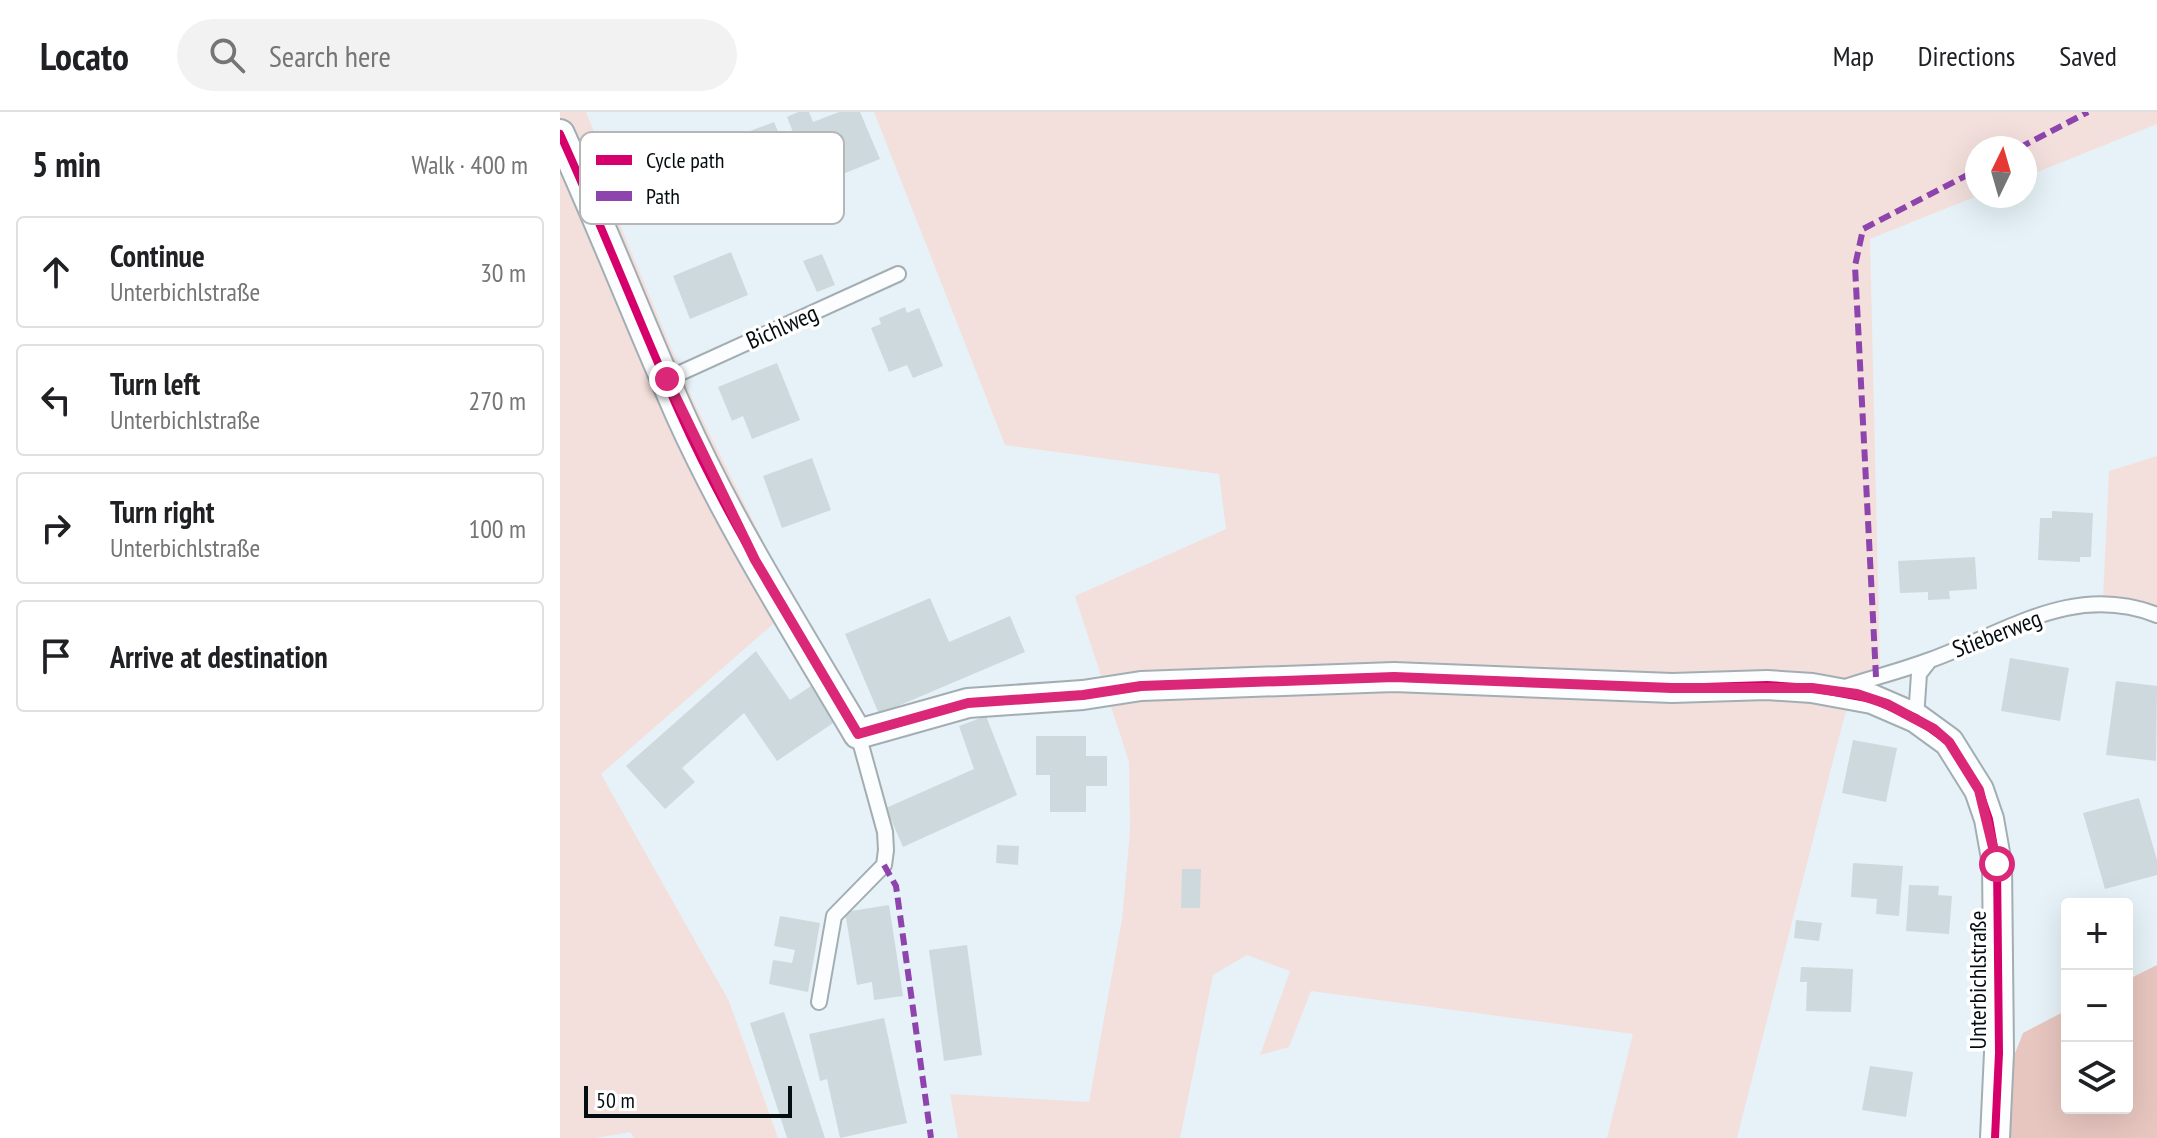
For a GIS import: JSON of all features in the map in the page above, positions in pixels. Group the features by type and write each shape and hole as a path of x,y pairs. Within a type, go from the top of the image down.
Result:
{"street":[{"path":"560,134 580,180"},
{"path":"599,224 667,379 749,548 858,734"},
{"name":"Unterbichlstraße","path":"858,734 968,703 1083,695 1141,686 1394,677 1672,688 1767,685 1835,691 1872,699 1916,718 1942,735 1964,762 1989,819 1997,864 1999,1053 1995,1138"}],"lane":[{"name":"Bichlweg","path":"667,379 898,274"},
{"name":"Stieberweg","path":"1835,691 1931,660 2028,617 2105,602 2157,615"},
{"name":"Stieberweg","path":"1916,718 1919,674 1931,660"},
{"path":"819,1002 834,916 884,865 885,832 858,734"}],"shaded area":[{"path":"560,112 586,112 594,132 580,132 580,224 620,224 693,400 795,605 601,774 729,1001 778,1138 634,1138 630,1132 596,1138 560,1138"},
{"path":"874,112 2157,112 2157,124 2037,172 2037,136 1965,136 1965,201 1870,239 1880,668 1845,714 1737,1138 1607,1138 1633,1034 1311,991 1289,1047 1260,1055 1290,971 1247,955 1213,975 1180,1138 958,1138 950,1094 1089,1102 1122,919 1130,831 1129,762 1075,596 1226,529 1219,474 1005,445"},
{"path":"2157,456 2157,606 2103,598 2109,471"},
{"path":"2157,965 2157,1138 1982,1138 2023,1033 2061,1013 2061,1114 2133,1114 2133,977"}],"building":[{"path":"798,112 809,112 813,122 839,112 860,112 880,159 844,174 844,132 793,132 787,117"},
{"path":"774,122 778,132 747,132"},
{"path":"731,252 748,295 690,319 673,276"},
{"path":"822,254 835,285 817,292 803,261"},
{"path":"905,307 907,313 919,308 943,366 913,378 907,365 889,372 871,328 881,324 879,318"},
{"path":"777,363 800,420 752,439 743,416 732,421 718,387"},
{"path":"812,458 831,510 782,528 763,476"},
{"path":"2052,511 2093,513 2091,557 2080,557 2080,562 2038,560 2040,518 2052,518"},
{"path":"1975,557 1977,589 1949,591 1950,599 1928,600 1928,592 1900,593 1898,561"},
{"path":"930,598 949,642 1010,616 1025,652 879,714 845,634"},
{"path":"756,651 790,700 814,684 839,719 777,761 744,713 682,768 695,782 665,809 626,766"},
{"path":"2010,658 2069,668 2060,721 2001,711"},
{"path":"2116,681 2157,686 2156,761 2106,755"},
{"path":"986,716 1017,795 903,847 886,808 974,769 959,726"},
{"path":"1036,736 1086,736 1086,756 1107,756 1107,786 1086,786 1086,812 1050,812 1050,775 1036,775"},
{"path":"1853,740 1897,748 1886,802 1842,793"},
{"path":"2139,798 2157,860 2157,875 2105,889 2083,813"},
{"path":"997,845 1019,846 1018,865 996,863"},
{"path":"1853,863 1903,866 1899,916 1876,914 1877,899 1851,897"},
{"path":"1182,869 1201,869 1200,908 1181,908"},
{"path":"1909,885 1939,886 1938,895 1952,896 1949,934 1906,931"},
{"path":"889,905 903,996 874,1000 872,982 857,985 845,912"},
{"path":"780,916 820,923 808,992 769,984 773,960 792,963 795,950 774,946"},
{"path":"1796,920 1822,923 1819,941 1794,938"},
{"path":"967,945 982,1055 944,1061 929,950"},
{"path":"1801,967 1853,969 1851,1012 1806,1011 1807,982 1800,982"},
{"path":"784,1012 825,1138 787,1138 750,1023"},
{"path":"884,1018 907,1123 840,1138 827,1079 820,1081 809,1034"},
{"path":"1870,1066 1913,1072 1906,1117 1862,1110"}],"marked path":[{"path":"2037,139 2088,112"},
{"path":"1876,677 1855,266 1863,229 1965,176"},
{"path":"884,865 896,886 931,1138"}],"cycle path":[{"path":"560,134 580,179"},
{"path":"600,224 699,455 764,576 858,734 968,703 1083,695 1141,686 1394,677 1672,688 1767,685 1812,688 1872,699 1916,718 1949,742 1979,790 1989,819 1997,864 1999,1053 1995,1138"}],"route":[{"path":"667,379 680,413 755,560 858,734 968,703 1083,695 1141,686 1394,677 1672,688 1767,685 1812,688 1857,694 1887,704 1934,729 1949,742 1979,790 1989,819 1997,864"}]}
